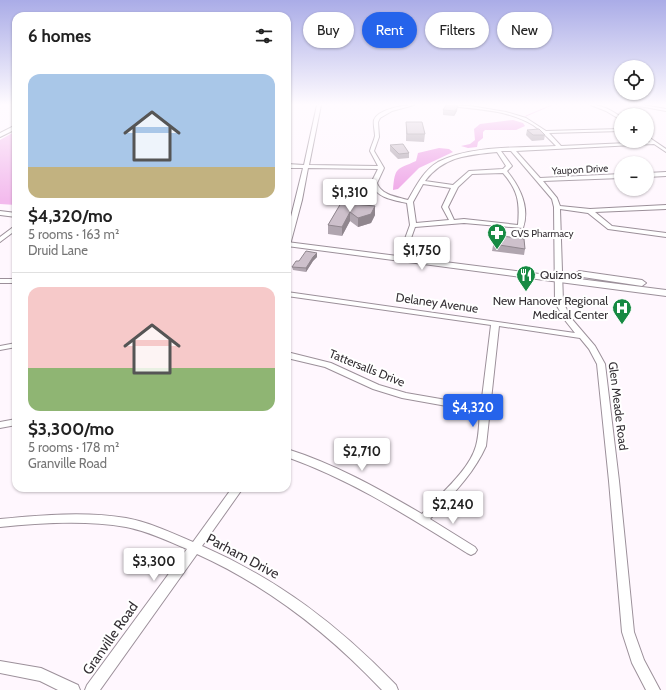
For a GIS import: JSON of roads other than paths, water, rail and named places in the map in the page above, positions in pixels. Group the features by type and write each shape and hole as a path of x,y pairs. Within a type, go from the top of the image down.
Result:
{"main road":[{"path":"0,208 12,209"},
{"path":"0,213 12,214"},
{"path":"291,242 559,275 666,286"},
{"path":"559,275 666,293"}],"street":[{"path":"291,229 312,137"},
{"path":"376,137 372,151 381,168"},
{"path":"550,137 560,147"},
{"path":"402,255 413,225 410,202 421,182 434,167 447,160 467,154 498,150 655,143 666,151"},
{"name":"Glen Meade Road","path":"512,149 552,195 557,208 559,302 561,308 596,352 602,372 628,632 639,663 653,690"},
{"path":"452,221 445,207 455,187 471,172 504,171 509,166 498,150"},
{"path":"291,166 381,168"},
{"path":"381,168 374,183 376,189 389,197 410,202"},
{"path":"413,225 464,221 521,227 523,204 512,179 504,171"},
{"path":"654,175 666,174"},
{"name":"Yaupon Drive","path":"540,180 614,176"},
{"path":"421,182 455,187"},
{"path":"557,208 590,211 666,207"},
{"path":"590,211 612,229 666,235"},
{"path":"0,240 12,230"},
{"path":"0,281 12,281"},
{"name":"Delaney Avenue","path":"291,295 583,336"},
{"path":"423,520 471,466 481,446 495,324"},
{"path":"0,348 12,346"},
{"name":"Tattersalls Drive","path":"291,356 328,365 376,387 405,396 486,410"},
{"path":"0,425 12,423"},
{"path":"291,454 324,465 346,476 423,520 471,550"},
{"name":"Granville Road","path":"92,690 235,492"},
{"name":"Parham Drive","path":"0,522 40,520 116,521 141,527 194,548 237,567 278,592 333,632 391,690"},
{"path":"0,667 41,675 73,690"}],"place":[{"name":"CVS Pharmacy","path":"497,250"},
{"name":"Quiznos","path":"526,292"},
{"name":"New Hanover Regional Medical Center","path":"622,325"}]}
